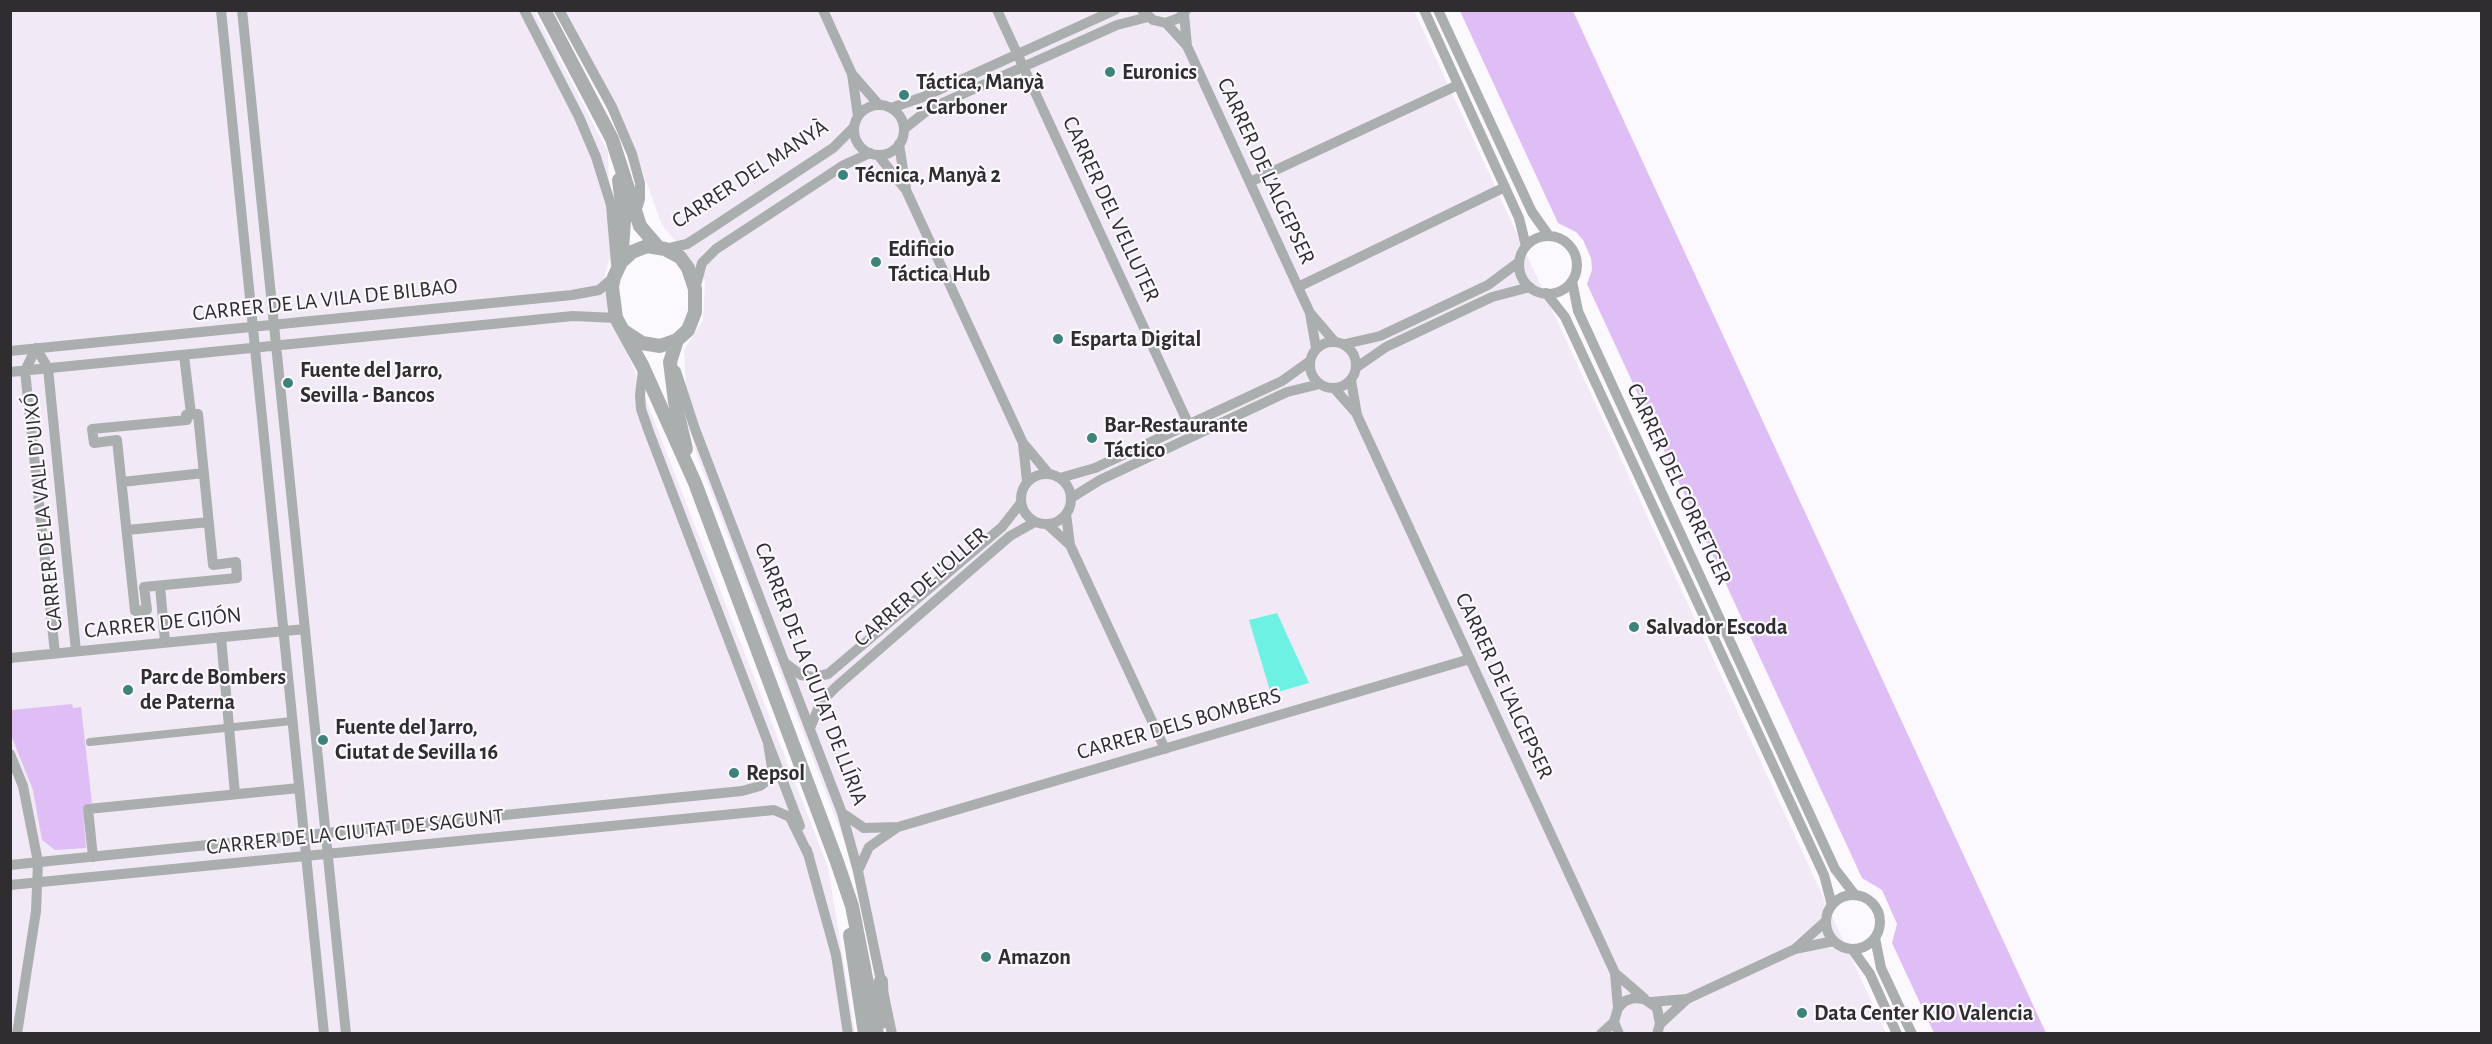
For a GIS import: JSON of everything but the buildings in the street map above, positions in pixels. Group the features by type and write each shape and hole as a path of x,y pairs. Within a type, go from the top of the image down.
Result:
{"street":[{"path":"220,10 324,1034"},
{"path":"242,10 346,1034"},
{"name":"CARRER DE LA CIUTAT DE LLÍRIA","path":"524,10 579,117 596,157 611,205 617,270"},
{"name":"CARRER DE LA CIUTAT DE LLÍRIA","path":"544,10 612,139 640,226 662,248 680,257 695,289 695,312 670,362 675,402 695,483"},
{"path":"559,10 612,107 632,154 640,183 640,200 636,212"},
{"path":"823,10 852,74 858,116"},
{"name":"CARRER DEL VELLUTER","path":"997,10 1189,424"},
{"path":"906,189 874,154 857,143 854,127 858,116 864,110 879,105 891,108 923,97 1115,10"},
{"path":"1424,10 1520,218 1526,246"},
{"path":"1438,10 1532,212 1549,236"},
{"path":"1166,23 1185,12 1187,46"},
{"path":"904,129 929,110 1145,14 1166,23 1187,46"},
{"name":"CARRER DE L'ALGEPSER","path":"1187,46 1310,313"},
{"path":"852,74 879,105"},
{"path":"1250,182 1458,85"},
{"path":"231,111 252,108"},
{"path":"874,154 894,150 899,144 904,129 902,121 891,108"},
{"name":"CARRER DEL MANYÀ","path":"662,248 687,244 833,148 854,127"},
{"name":"CARRER DE LA CIUTAT DE LLÍRIA","path":"612,139 624,221 613,302 616,318 643,367 695,483 837,862 852,906 877,1034"},
{"path":"899,144 906,189 1023,443 1048,473"},
{"name":"CARRER DEL MANYÀ","path":"695,289 702,263 716,249 844,165 874,154"},
{"path":"1298,287 1505,187"},
{"path":"1310,313 1334,341 1345,344 1380,336 1488,285 1519,262 1526,246 1533,240 1549,236 1563,240 1574,251 1577,266 1572,280 1561,290 1546,293 1530,287 1524,280 1519,262"},
{"path":"617,270 632,252 647,246 662,248"},
{"name":"CARRER DE LA VILA DE BILBAO","path":"10,351 572,295 599,290 617,270"},
{"name":"CARRER DEL CORRETGER","path":"1572,280 1578,311 1835,868 1855,895"},
{"path":"1071,498 1100,480 1287,392 1320,384 1334,388 1340,387 1351,380 1357,367 1386,347 1492,297 1530,287"},
{"name":"CARRER DEL CORRETGER","path":"1546,293 1565,318 1824,875 1832,905"},
{"path":"1060,477 1095,468 1282,381 1310,361 1316,348 1310,313"},
{"name":"CARRER DE LA VILA DE BILBAO","path":"10,372 573,316 616,318"},
{"path":"625,332 642,343 660,346 680,338"},
{"name":"CARRER DE LA CIUTAT DE LLÍRIA","path":"680,338 676,352 676,372 695,429 842,813 858,871 880,981 888,1005 892,1034"},
{"path":"1316,348 1334,341"},
{"path":"1345,344 1354,354 1357,367"},
{"path":"36,348 48,368"},
{"path":"25,371 36,348"},
{"path":"184,355 191,414"},
{"path":"1310,361 1312,374 1320,384"},
{"path":"643,367 641,409 796,813 836,955 848,1034"},
{"name":"CARRER DE LA VALL D'UIXÓ","path":"48,368 76,651"},
{"name":"CARRER DE LA VALL D'UIXÓ","path":"25,371 55,653"},
{"path":"1351,380 1357,415"},
{"path":"1334,388 1357,415"},
{"path":"198,414 204,473 213,565 236,562 237,578 144,587 147,610 135,611 117,440 93,443 92,429 187,420 186,415 198,414"},
{"name":"CARRER DE L'ALGEPSER","path":"1357,415 1615,973"},
{"path":"1189,424 1194,436"},
{"path":"1023,443 1027,481"},
{"path":"122,482 204,473"},
{"path":"1066,514 1061,519 1047,524 1035,522 1023,511 1020,504 1022,487 1027,481 1040,474 1048,473 1060,477 1066,483 1071,498 1066,514 1070,545 1165,749"},
{"name":"CARRER DE L'OLLER","path":"828,674 1002,527 1020,504"},
{"path":"126,530 209,522"},
{"name":"CARRER DE L'OLLER","path":"810,728 821,702 837,686 1010,536 1035,522"},
{"path":"1047,524 1070,545"},
{"path":"160,586 165,642"},
{"name":"CARRER DE GIJÓN","path":"10,658 304,629"},
{"path":"220,637 235,794"},
{"name":"CARRER DELS BOMBERS","path":"842,813 864,828 898,827 1470,659"},
{"path":"785,663 801,675 813,677 828,674 837,686"},
{"path":"90,741 292,721"},
{"name":"CARRER DE LA CIUTAT DE SAGUNT","path":"10,865 742,791 760,786 768,780 772,768 768,742"},
{"path":"10,754 23,786 38,862 29,963 17,1034"},
{"path":"93,857 88,808 299,788"},
{"path":"701,796 703,816"},
{"name":"CARRER DE LA CIUTAT DE SAGUNT","path":"10,885 774,810 790,817 809,856"},
{"name":"CARRER DELS BOMBERS","path":"858,871 869,847 898,827"},
{"name":"CARRER DE LA CIUTAT DE LLÍRIA","path":"837,862 865,1034"},
{"path":"1796,949 1826,921 1832,905 1842,897 1855,895 1871,901 1880,915 1880,927 1875,938 1865,946 1851,949"},
{"path":"1826,921 1828,932 1834,941 1851,949 1870,974 1897,1034"},
{"path":"1875,938 1881,968 1911,1034"},
{"path":"1659,1029 1687,999 1796,949 1834,941"},
{"path":"1615,973 1657,1008 1659,1029"},
{"path":"1601,1034 1614,1022 1618,1008 1615,973"},
{"path":"880,981 883,1034"},
{"path":"1618,1008 1625,1001 1634,998 1687,999"},
{"path":"1614,1022 1619,1034"}],"shaded area":[{"path":"10,11 534,11 608,152 610,256 605,275 610,324 621,336 828,867 855,1033 11,1033"},
{"path":"555,11 1414,11 1886,1033 886,1033 874,959 845,843 697,455 688,424 684,350 703,320 705,281 662,225 640,164"},
{"path":"1460,11 1573,11 2046,1033 1934,1033 1892,943 1897,924 1882,890 1862,878 1587,284 1592,270 1591,258 1583,240 1576,232 1558,223"},
{"path":"1277,613 1309,683 1271,694 1249,620"},
{"path":"72,704 73,708 81,707 92,803 83,808 86,848 55,850 42,840 33,790 11,735 11,710"}],"place":[{"name":"Euronics","path":"1110,72"},
{"name":"Táctica, Manyà - Carboner","path":"904,95"},
{"name":"Técnica, Manyà 2","path":"843,175"},
{"name":"Edificio Táctica Hub","path":"876,262"},
{"name":"Esparta Digital","path":"1058,339"},
{"name":"Fuente del Jarro, Sevilla - Bancos","path":"288,383"},
{"name":"Bar-Restaurante Táctico","path":"1092,438"},
{"name":"Salvador Escoda","path":"1634,627"},
{"name":"Parc de Bombers de Paterna","path":"128,690"},
{"name":"Fuente del Jarro, Ciutat de Sevilla 16","path":"323,740"},
{"name":"Repsol","path":"734,773"},
{"name":"Amazon","path":"986,957"},
{"name":"Data Center KIO Valencia","path":"1802,1013"}]}
